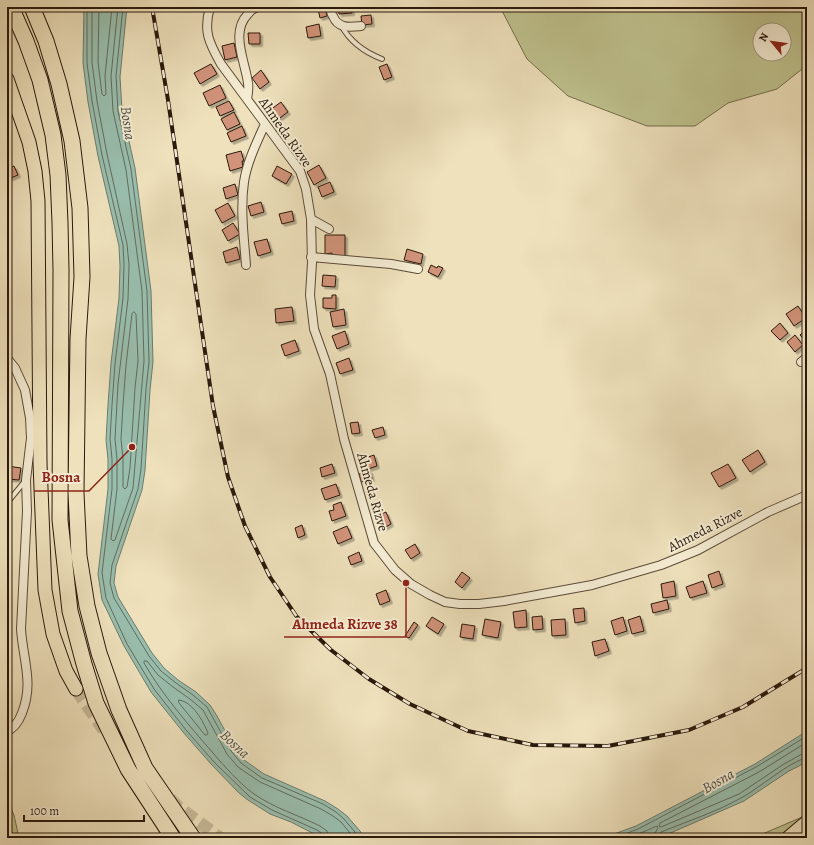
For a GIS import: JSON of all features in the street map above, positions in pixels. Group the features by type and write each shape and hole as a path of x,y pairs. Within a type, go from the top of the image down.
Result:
{"highway":[{"path":"11,7 26,41 40,80 52,135 58,175 61,270 60,520 70,611 96,703 128,769 173,838"},
{"path":"32,7 46,42 59,84 72,141 80,208 82,277 78,339 76,492 79,556 87,606 99,652 128,732 145,768 192,838"}],"main road":[{"path":"7,80 29,142 35,171 38,201 34,463 47,602 54,634 66,671 76,689"},
{"path":"788,838 807,822"}],"street":[{"name":"Ahmeda Rizve","path":"210,7 206,30 212,48 221,64 300,171 306,189 311,219 310,295 314,329 330,374 344,439 374,543 395,570 411,584 445,602 460,604 479,604 592,585 661,565 698,550 768,512 807,495"},
{"path":"247,99 248,86 239,32 244,18 253,8 258,7"},
{"path":"330,7 333,17 337,23 345,27 361,26"},
{"path":"246,265 242,214 244,181 249,162 265,124"},
{"path":"311,219 329,229"},
{"path":"311,257 391,264 418,269"},
{"path":"7,358 20,378 29,405 34,463 26,480 27,511 22,630 22,643 27,667 28,694 21,717 13,728 7,731"}],"lane":[{"path":"341,25 346,34 363,50 382,59"},
{"path":"7,503 26,480"}],"green space":[{"path":"500,7 807,7 807,65 777,89 728,103 695,126 647,126 568,96 527,59"},
{"path":"7,800 14,815 19,838 7,838"},
{"path":"807,815 807,838 753,838"}],"water":[{"path":"84,7 127,7 120,77 122,110 135,168 151,291 153,362 145,470 142,490 116,566 114,583 118,597 152,653 164,668 196,692 210,705 235,749 244,760 264,774 325,801 338,809 347,816 366,838 322,838 291,822 270,814 239,793 183,732 151,692 124,646 102,600 98,574 108,489 108,459 106,440 111,363 119,298 120,266 119,246 98,156 88,102 83,63"},
{"path":"807,731 807,762 789,771 744,801 659,838 603,838 636,826 755,764"}],"building":[{"path":"325,7 327,16 320,18 318,9"},
{"path":"338,7 352,7 352,13 339,14"},
{"path":"371,15 372,24 362,25 361,16"},
{"path":"319,24 321,36 308,38 306,27"},
{"path":"248,33 260,33 260,44 249,44"},
{"path":"234,43 237,57 225,60 222,46"},
{"path":"211,64 217,74 200,84 194,73"},
{"path":"387,64 392,77 384,80 379,67"},
{"path":"261,70 269,82 260,89 252,78"},
{"path":"220,85 226,98 209,106 203,93"},
{"path":"229,101 234,110 220,116 216,107"},
{"path":"281,102 288,112 277,120 270,110"},
{"path":"234,112 240,124 227,130 221,119"},
{"path":"242,126 246,136 231,142 227,133"},
{"path":"241,151 244,161 242,161 243,167 230,171 226,155"},
{"path":"319,165 326,178 314,185 307,172"},
{"path":"14,166 18,175 8,179 7,169"},
{"path":"277,166 292,174 286,184 272,176"},
{"path":"330,182 334,192 322,197 318,187"},
{"path":"235,184 238,195 226,199 223,188"},
{"path":"261,202 264,212 251,216 248,206"},
{"path":"228,203 235,216 222,223 215,210"},
{"path":"292,211 294,221 282,224 279,214"},
{"path":"233,223 240,234 228,241 222,230"},
{"path":"325,235 345,235 345,256 332,256 332,253 325,254"},
{"path":"267,239 271,252 258,256 254,242"},
{"path":"237,247 240,259 226,263 223,252"},
{"path":"407,249 423,254 421,264 404,260"},
{"path":"431,265 437,268 438,266 443,268 438,277 428,272"},
{"path":"323,275 336,276 335,287 322,286"},
{"path":"332,295 336,295 336,309 323,308 323,298 332,298"},
{"path":"798,306 806,318 794,326 786,314"},
{"path":"292,307 294,321 276,323 275,309"},
{"path":"344,309 346,325 333,327 330,312"},
{"path":"780,323 788,333 780,340 771,331"},
{"path":"807,329 807,343 800,335"},
{"path":"345,331 349,344 337,349 332,336"},
{"path":"795,335 803,345 795,352 787,342"},
{"path":"295,340 299,351 285,356 281,345"},
{"path":"349,358 353,370 340,374 336,363"},
{"path":"358,422 360,433 352,434 350,423"},
{"path":"383,427 385,435 375,438 372,430"},
{"path":"758,450 765,462 750,472 742,460"},
{"path":"374,455 377,466 368,469 365,458"},
{"path":"332,464 335,473 322,477 320,468"},
{"path":"728,464 736,478 719,487 711,473"},
{"path":"7,466 21,468 19,480 7,479"},
{"path":"370,471 372,479 361,482 359,474"},
{"path":"336,484 340,495 325,500 321,489"},
{"path":"341,502 346,516 332,521 329,511 334,510 333,505"},
{"path":"386,512 391,524 382,529 376,516"},
{"path":"302,525 305,535 298,538 295,528"},
{"path":"347,526 352,538 338,544 333,532"},
{"path":"415,544 420,553 411,559 405,550"},
{"path":"359,552 362,561 351,565 348,557"},
{"path":"719,571 723,584 712,588 708,575"},
{"path":"462,572 470,578 462,588 455,582"},
{"path":"674,581 676,596 663,598 661,584"},
{"path":"703,581 707,593 690,598 686,587"},
{"path":"386,590 390,601 380,605 376,594"},
{"path":"667,600 669,609 653,613 651,604"},
{"path":"584,608 585,621 575,623 573,609"},
{"path":"526,610 527,627 515,628 513,612"},
{"path":"542,616 543,629 533,630 532,617"},
{"path":"640,616 644,631 632,634 628,620"},
{"path":"432,617 444,624 438,634 426,626"},
{"path":"623,617 627,631 615,635 611,621"},
{"path":"485,619 501,622 498,638 482,635"},
{"path":"565,619 566,635 552,636 551,620"},
{"path":"414,622 418,625 409,638 405,636"},
{"path":"462,624 475,626 473,639 460,637"},
{"path":"605,639 609,651 595,656 592,642"}],"tunnel":[{"path":"76,689 104,730"},
{"path":"170,799 178,807 220,838"}],"railway":[{"path":"152,7 168,100 213,406 228,477 245,526 270,577 297,617 331,650 369,679 410,704 468,731 533,745 608,746 689,730 743,707 807,667"}],"place":[{"name":"Bosna","path":"132,447"},
{"name":"Ahmeda Rizve 38","path":"406,583"}]}
